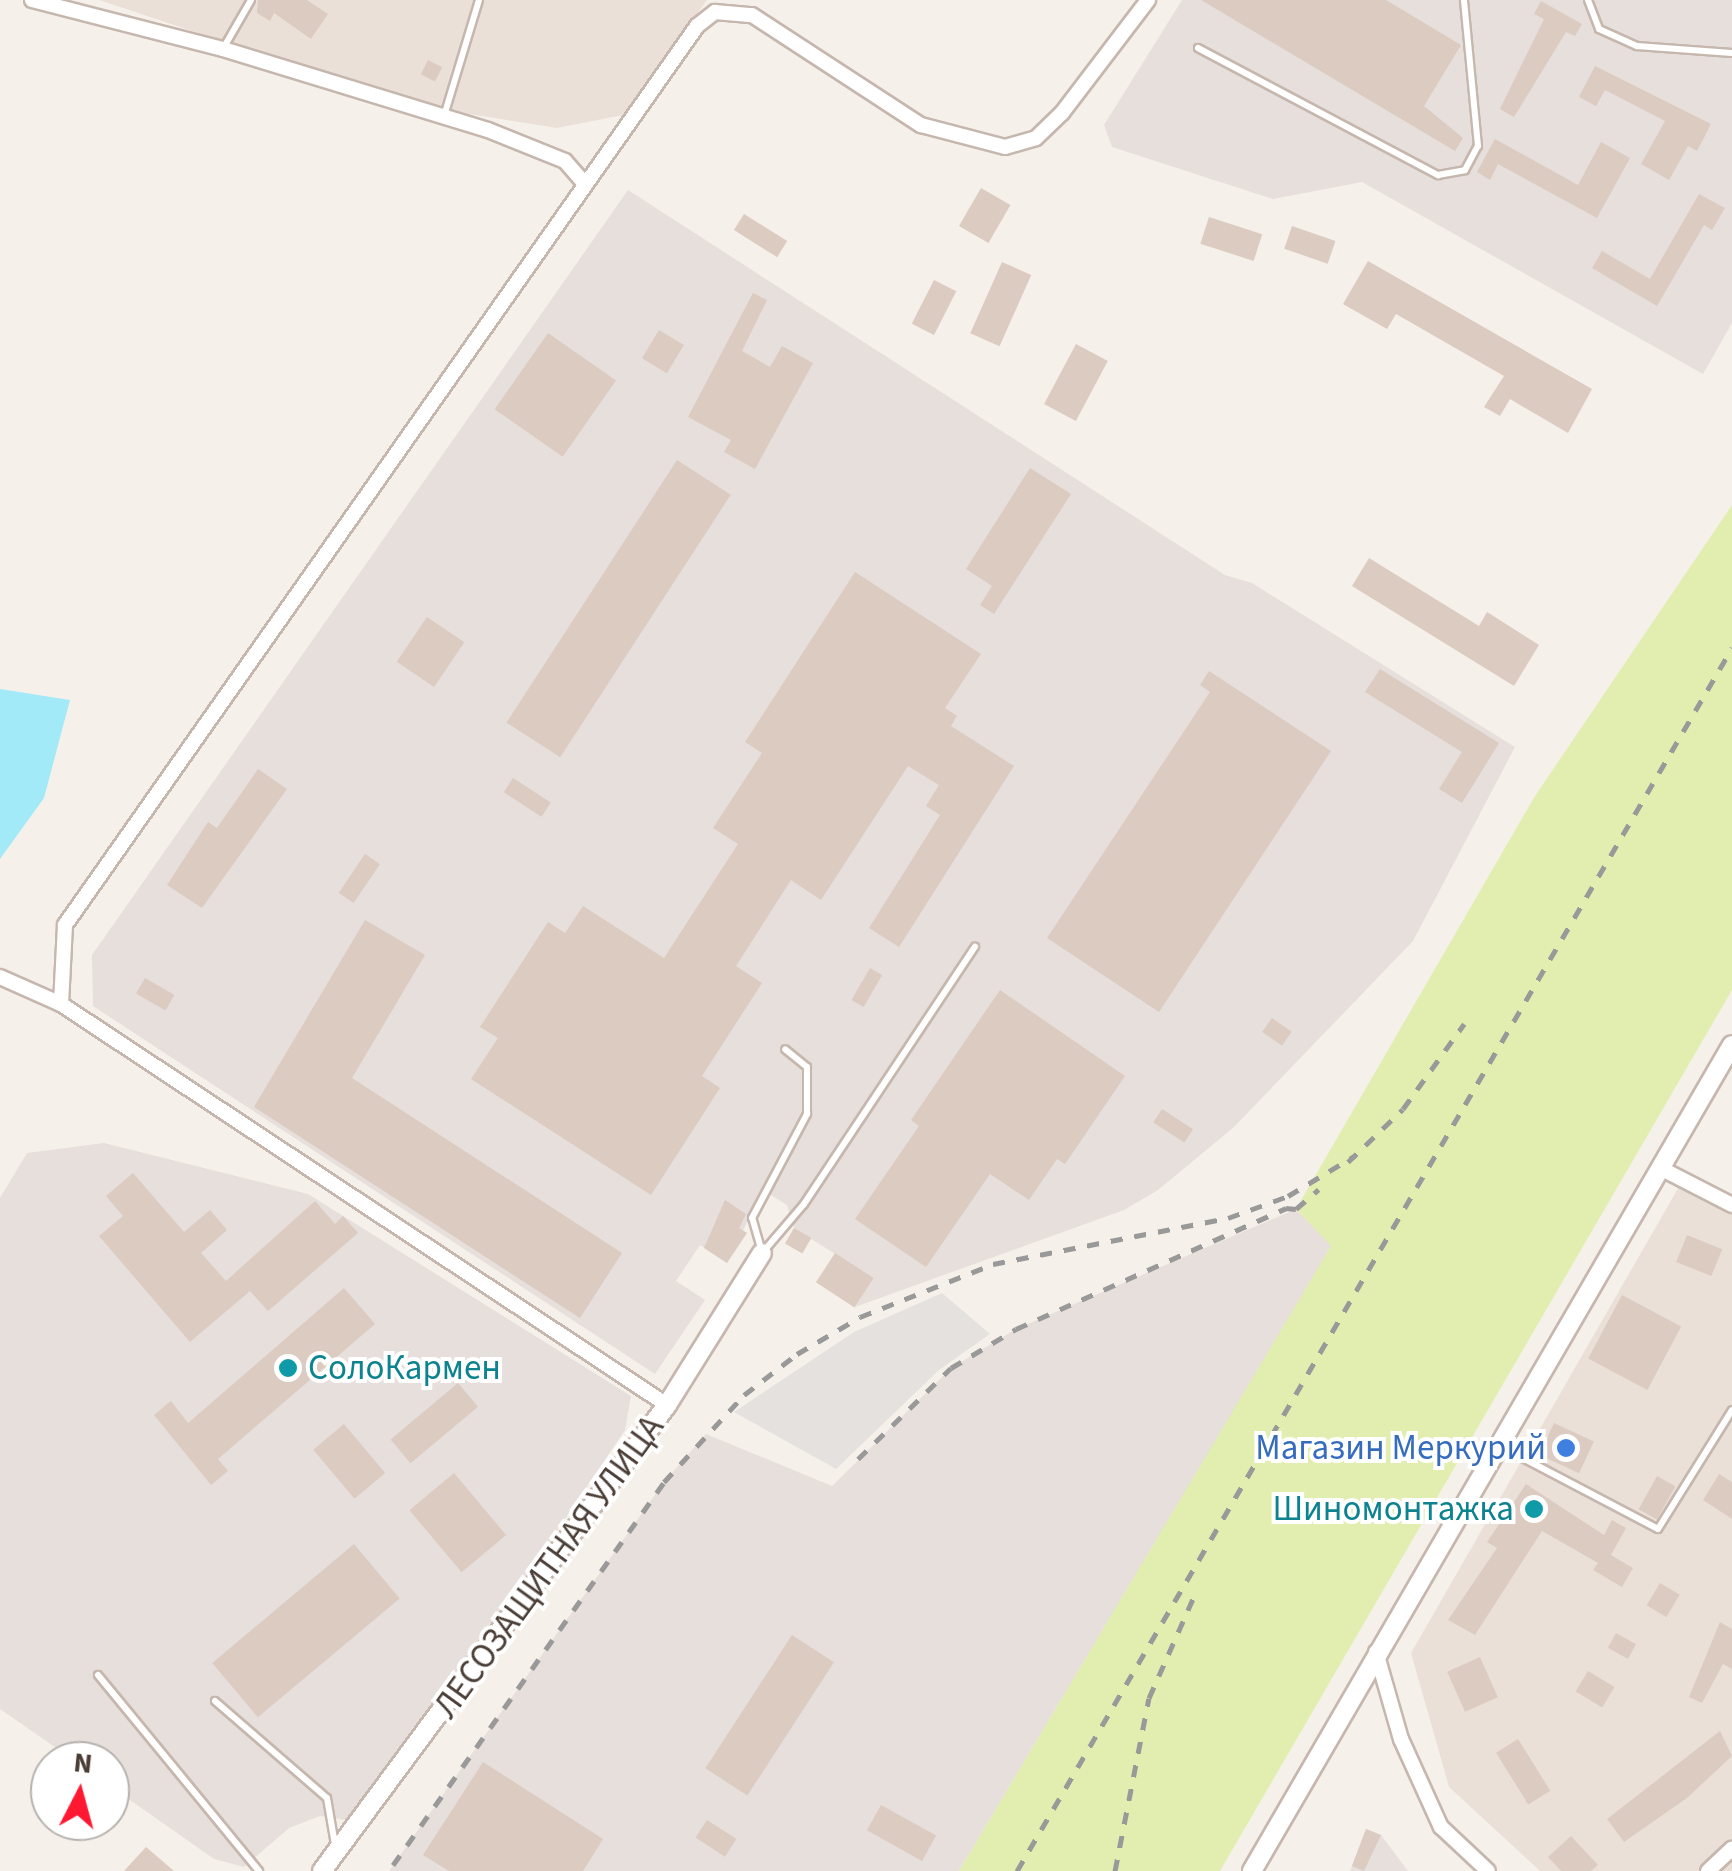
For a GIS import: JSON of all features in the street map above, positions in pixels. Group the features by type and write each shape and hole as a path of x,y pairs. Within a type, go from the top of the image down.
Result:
{"street":[{"path":"32,0 223,49 541,148 583,182"},
{"path":"61,1004 65,925 583,182 697,26 715,12 752,15 921,125 1005,147 1036,138 1062,114 1148,0"},
{"path":"0,977 61,1004 667,1405"},
{"path":"1252,1871 1732,1045"},
{"path":"1662,1169 1732,1206"},
{"name":"ЛЕСОЗАЩИТНАЯ УЛИЦА","path":"322,1871 337,1856 667,1405 762,1254"},
{"path":"1376,1652 1401,1739 1441,1827 1488,1871"},
{"path":"1708,1871 1732,1850"}],"lane":[{"path":"223,49 251,0"},
{"path":"444,118 479,0"},
{"path":"1198,48 1438,176 1465,170 1478,146 1464,0"},
{"path":"1588,0 1599,29 1637,46 1732,53"},
{"path":"762,1254 804,1204 975,947"},
{"path":"762,1254 752,1218 808,1114 807,1067 785,1049"},
{"path":"1498,1445 1658,1528 1732,1410"},
{"path":"98,1675 259,1871"},
{"path":"215,1700 328,1798 337,1856"}],"shaded area":[{"path":"99,0 707,0 623,115 557,128 418,106"},
{"path":"1182,0 1732,0 1732,323 1703,374 1362,182 1273,199 1112,147 1104,125"},
{"path":"628,190 1225,575 1252,583 1515,747 1413,941 1234,1127 1158,1190 1124,1210 855,1307 873,1278 794,1228 787,1205 763,1190 727,1263 700,1245 676,1281 705,1300 655,1374 93,1006 92,955"},
{"path":"104,1143 308,1194 631,1396 625,1430 372,1805 353,1821 320,1816 289,1828 244,1867 214,1859 130,1800 130,1741 46,1741 0,1709 0,1198 27,1153"},
{"path":"1684,1178 1732,1202 1732,1871 1540,1871 1449,1787 1411,1653"},
{"path":"1296,1209 1332,1246 959,1871 389,1871 664,1482 706,1434 832,1486 951,1368 1016,1329"},
{"path":"942,1293 990,1334 939,1370 836,1469 734,1412 854,1332"},
{"path":"1366,1829 1381,1835 1408,1871 1350,1871"}],"green space":[{"path":"1732,505 1732,990 1220,1871 959,1871 1331,1246 1296,1209 1535,796"}],"water":[{"path":"0,689 70,700 44,798 0,859"}],"building":[{"path":"258,0 307,0 328,14 311,39 274,13 270,21 257,13"},
{"path":"1201,0 1386,0 1461,45 1424,106 1463,138 1455,151"},
{"path":"1541,1 1582,24 1575,36 1566,32 1514,117 1500,109 1544,19 1534,14"},
{"path":"428,60 442,67 435,82 421,74"},
{"path":"1595,66 1711,124 1697,151 1688,146 1669,180 1641,164 1665,121 1605,90 1596,106 1579,97"},
{"path":"1495,139 1578,185 1601,142 1630,158 1597,218 1498,164 1490,180 1477,172"},
{"path":"981,188 1010,205 988,243 959,226"},
{"path":"1699,194 1725,208 1712,230 1704,225 1657,306 1592,268 1602,251 1650,279"},
{"path":"744,214 787,241 777,257 734,230"},
{"path":"1209,217 1262,234 1254,261 1200,244"},
{"path":"1292,226 1335,241 1328,264 1284,249"},
{"path":"1368,261 1592,389 1568,433 1510,399 1500,416 1484,407 1504,376 1396,314 1387,329 1343,304"},
{"path":"1002,262 1031,275 1000,346 970,333"},
{"path":"934,280 956,291 934,335 912,324"},
{"path":"753,293 767,300 742,351 770,367 782,346 813,363 755,469 724,452 731,440 688,417"},
{"path":"659,330 684,345 667,373 642,358"},
{"path":"548,333 616,381 563,457 495,409"},
{"path":"1076,344 1108,361 1076,421 1044,404"},
{"path":"677,460 731,495 560,757 507,723"},
{"path":"1030,468 1071,494 994,614 980,605 992,586 966,569"},
{"path":"1369,558 1479,626 1487,612 1539,645 1514,686 1352,586"},
{"path":"855,572 981,654 945,708 957,716 951,726 1014,766 899,947 869,928 940,815 926,806 939,785 908,766 821,900 791,880 736,966 762,983 702,1076 720,1088 651,1195 471,1079 498,1038 480,1027 548,922 565,933 583,906 664,958 738,844 713,828 762,753 745,742"},
{"path":"427,617 464,642 434,687 397,662"},
{"path":"1380,669 1499,743 1462,803 1439,789 1462,752 1365,692"},
{"path":"1209,671 1331,751 1159,1012 1047,938 1210,692 1200,685"},
{"path":"258,769 287,789 202,908 167,885 208,822 217,828"},
{"path":"513,778 551,803 541,817 504,792"},
{"path":"365,854 380,864 354,903 339,893"},
{"path":"365,920 425,955 352,1078 622,1253 580,1318 254,1107"},
{"path":"870,968 882,975 864,1007 852,1000"},
{"path":"145,978 174,995 165,1011 136,994"},
{"path":"1000,990 1125,1076 1065,1164 1057,1159 1029,1200 990,1174 926,1267 855,1219 919,1126 911,1120"},
{"path":"1272,1018 1292,1032 1282,1046 1262,1032"},
{"path":"1162,1109 1193,1129 1184,1143 1153,1122"},
{"path":"133,1173 184,1232 210,1210 227,1230 201,1253 226,1281 315,1201 335,1224 343,1216 358,1233 268,1311 250,1291 190,1342 99,1236 123,1216 106,1196"},
{"path":"725,1200 746,1214 739,1228 747,1233 727,1263 704,1248"},
{"path":"794,1228 811,1238 802,1254 785,1244"},
{"path":"1687,1235 1722,1249 1711,1276 1676,1262"},
{"path":"835,1253 874,1278 855,1307 816,1282"},
{"name":"СолоКармен","path":"344,1288 375,1324 218,1459 228,1471 211,1485 154,1415 171,1401 188,1423"},
{"path":"1622,1295 1681,1326 1647,1390 1588,1359"},
{"path":"458,1383 478,1407 411,1463 391,1440"},
{"name":"Магазин Меркурий","path":"1554,1423 1594,1442 1579,1473 1539,1455"},
{"path":"344,1424 385,1473 354,1499 313,1450"},
{"path":"454,1473 506,1535 462,1572 410,1510"},
{"path":"1719,1474 1732,1482 1732,1519 1703,1500"},
{"path":"1657,1476 1675,1486 1657,1519 1639,1509"},
{"path":"1526,1484 1604,1535 1612,1520 1626,1528 1611,1555 1633,1568 1622,1587 1593,1570 1598,1563 1542,1531 1475,1635 1448,1620 1497,1548 1487,1542"},
{"path":"354,1544 400,1598 258,1717 212,1663"},
{"path":"1660,1583 1680,1595 1666,1617 1647,1605"},
{"path":"1720,1622 1732,1629 1732,1669 1723,1664 1702,1703 1689,1697"},
{"path":"1616,1633 1636,1644 1628,1659 1608,1648"},
{"path":"792,1635 834,1662 747,1796 705,1768"},
{"path":"1480,1657 1498,1697 1465,1712 1447,1672"},
{"path":"1588,1671 1615,1687 1602,1708 1576,1692"},
{"path":"1720,1731 1732,1756 1687,1798 1624,1842 1607,1819"},
{"path":"1518,1739 1550,1791 1528,1805 1496,1753"},
{"path":"483,1762 603,1839 583,1871 449,1871 423,1855"},
{"path":"881,1805 936,1836 922,1861 867,1830"},
{"path":"707,1820 736,1839 725,1857 696,1838"},
{"path":"1366,1829 1381,1835 1364,1871 1352,1866"},
{"path":"1571,1836 1598,1865 1591,1871 1561,1871 1548,1857"},
{"path":"146,1847 174,1871 124,1871"}],"railway":[{"path":"1017,1871 1732,648"},
{"path":"1348,1162 1403,1109 1464,1024"},
{"path":"393,1865 664,1482 744,1395 797,1354 860,1317 993,1264 1228,1218 1288,1196 1356,1155"},
{"path":"858,1459 951,1368 1016,1329 1286,1208 1296,1209 1319,1189"},
{"path":"1115,1871 1149,1698 1195,1594"}],"place":[{"name":"СолоКармен","path":"288,1368"},
{"name":"Магазин Меркурий","path":"1566,1448"},
{"name":"Шиномонтажка","path":"1534,1509"}]}
